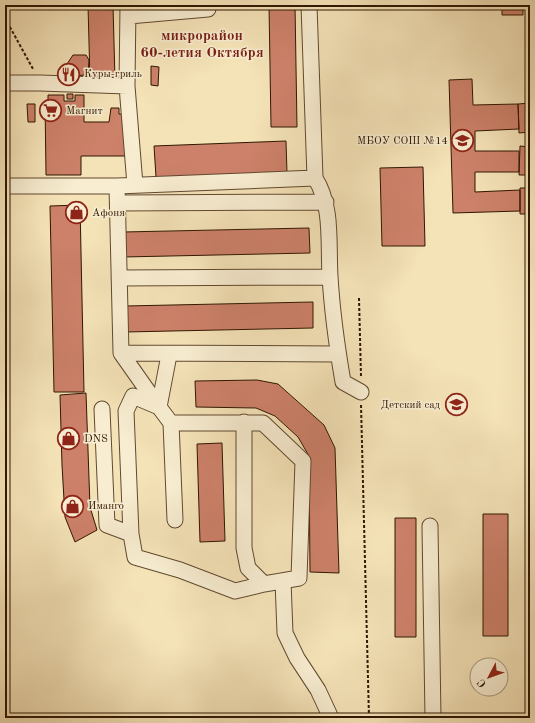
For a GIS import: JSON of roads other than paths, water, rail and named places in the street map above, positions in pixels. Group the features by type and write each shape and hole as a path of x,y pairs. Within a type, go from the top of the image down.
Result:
{"lane":[{"path":"134,185 127,86 128,10 208,9 208,5"},
{"path":"308,5 315,178 322,189 326,202 330,277 338,354 343,382 361,392"},
{"path":"5,83 40,82 127,86"},
{"path":"5,186 117,186 315,178"},
{"path":"117,186 121,353 171,423 175,520"},
{"path":"118,204 326,202"},
{"path":"119,278 330,277"},
{"path":"121,353 169,355 338,354"},
{"path":"159,407 169,355"},
{"path":"159,407 133,396 126,411 131,534 135,557 180,570 235,592 264,584 299,578 303,461 263,423 171,423"},
{"path":"102,410 107,525 131,534"},
{"path":"244,422 244,548 248,568 264,584"},
{"path":"430,526 432,718"},
{"path":"283,581 285,633 297,658 318,690 331,718"}],"place":[{"name":"Куры-гриль","path":"69,74"},
{"name":"Магнит","path":"51,111"},
{"name":"МБОУ СОШ №14","path":"463,141"},
{"name":"Афоня","path":"77,213"},
{"name":"Детский сад","path":"456,405"},
{"name":"DNS","path":"69,439"},
{"name":"Иманго","path":"72,506"}],"district":[{"name":"микрорайон 60-летия Октября","path":"202,44"}]}
